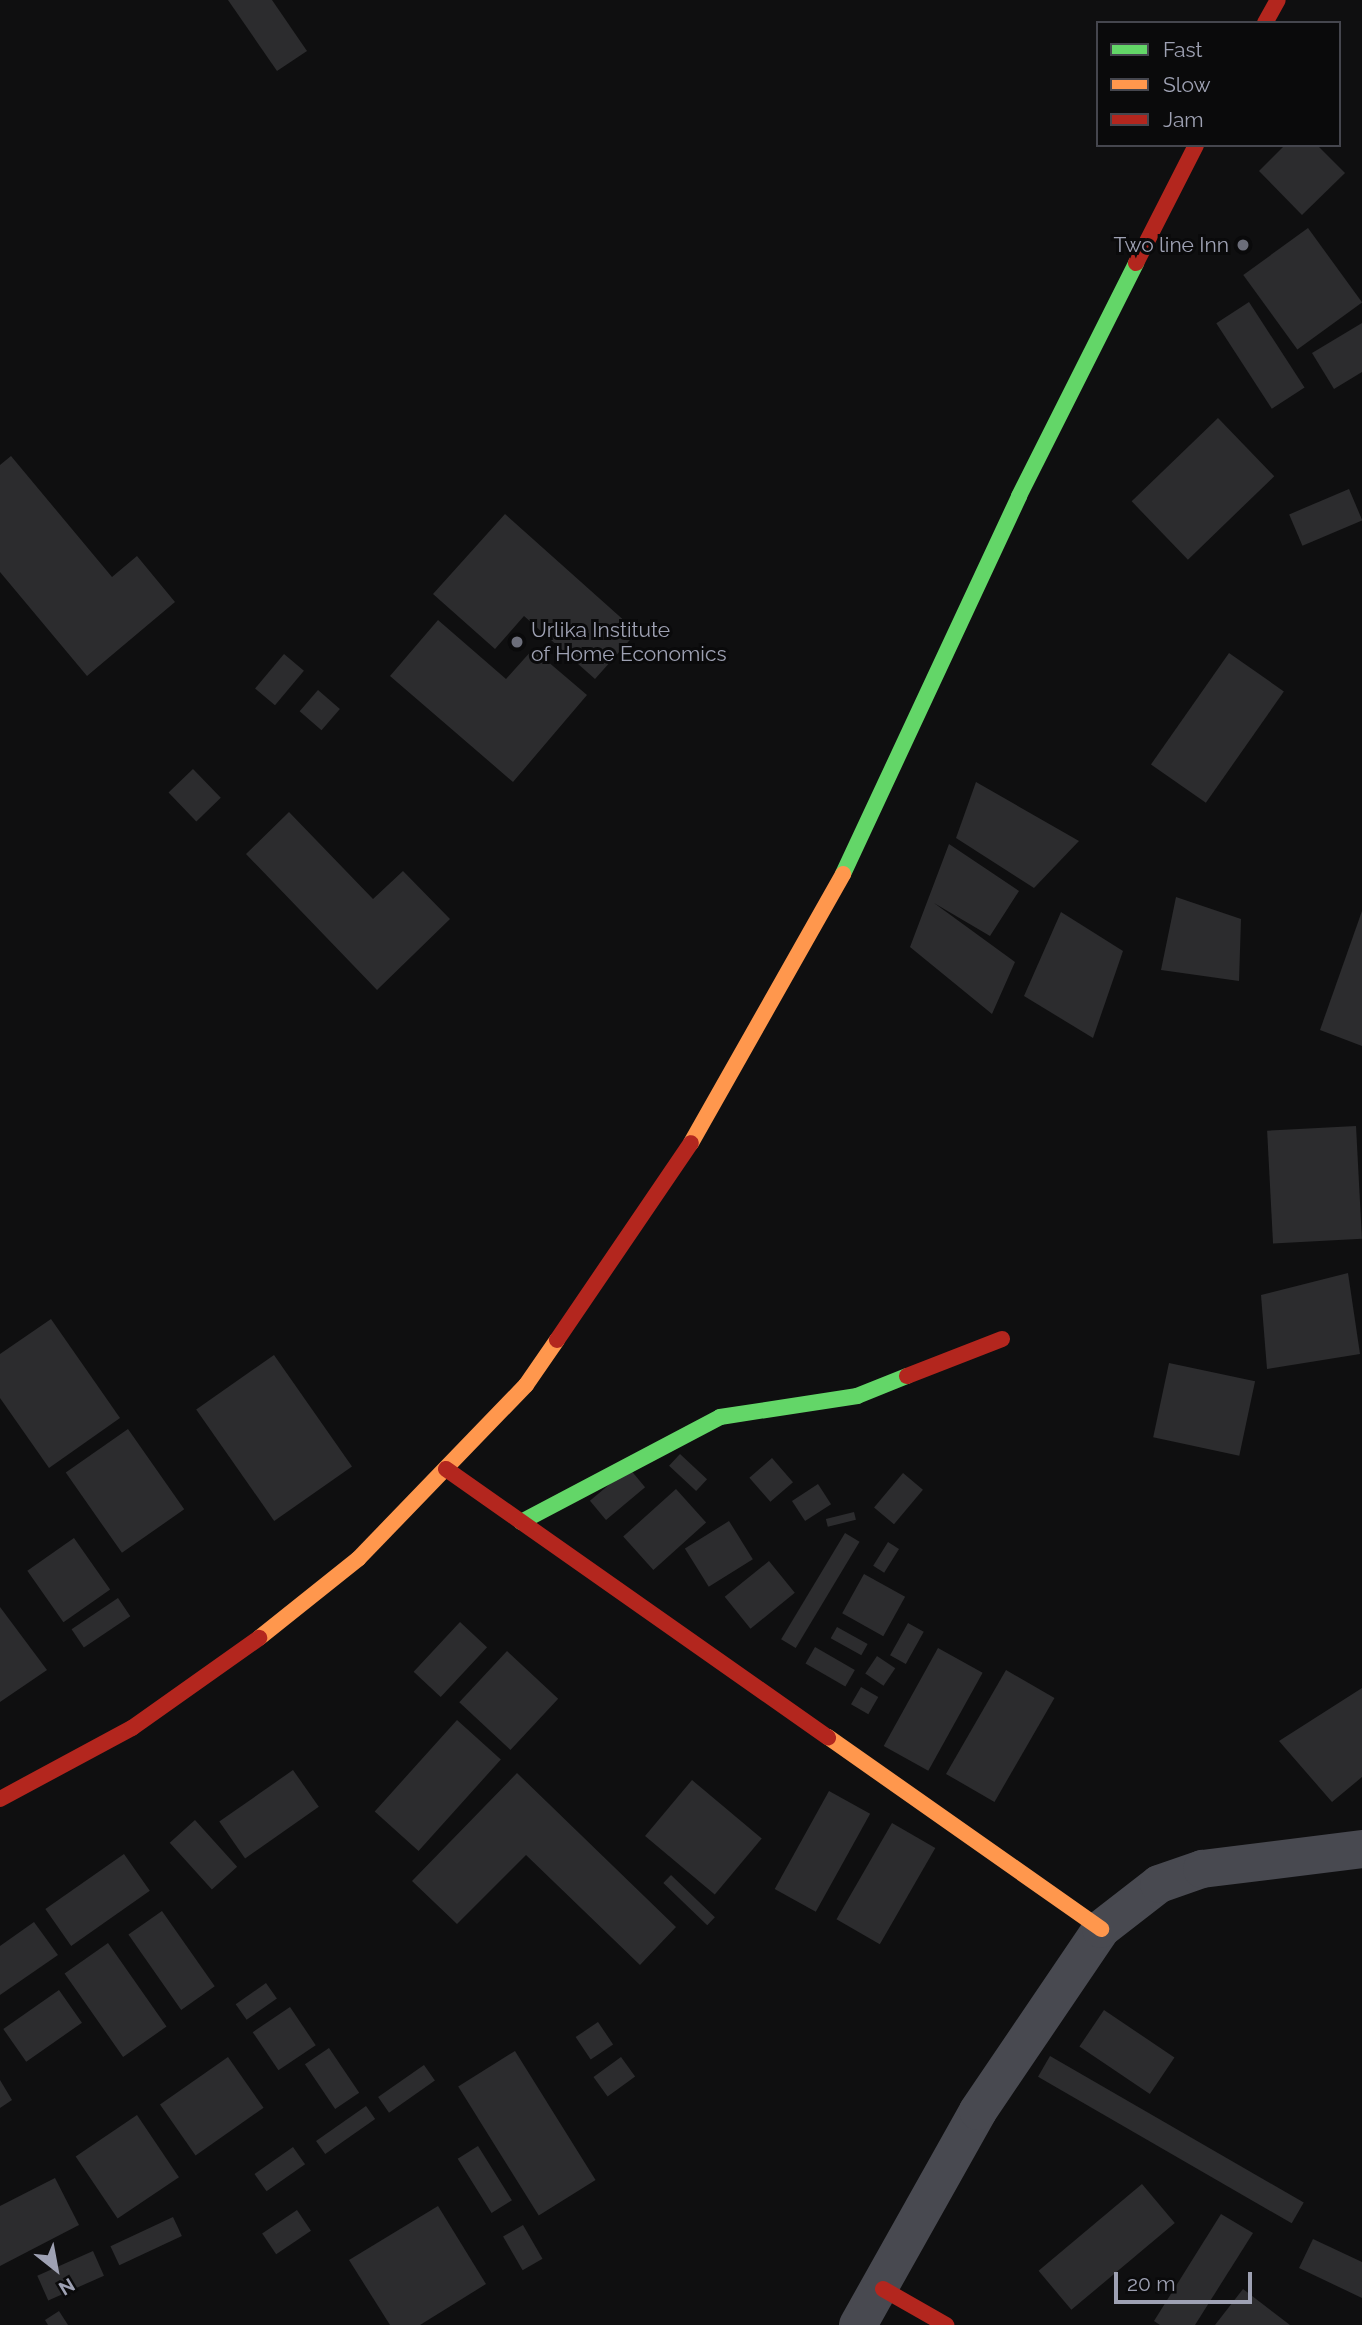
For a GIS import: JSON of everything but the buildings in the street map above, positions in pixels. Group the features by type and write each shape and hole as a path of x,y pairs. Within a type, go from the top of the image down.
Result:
{"street":[{"path":"1266,21 1278,0"},
{"path":"0,1799 132,1728 250,1646 358,1559 446,1469 542,1363 679,1163 822,920 1019,496 1195,147"},
{"path":"521,1522 720,1417 857,1396 1002,1339"},
{"path":"446,1469 1101,1929"},
{"path":"858,2325 883,2289 978,2111 1101,1929 1159,1884 1202,1869 1362,1849"},
{"path":"883,2289 946,2325"}],"traffic: fast":[{"path":"843,874 1019,496 1136,263"},
{"path":"521,1522 720,1417 857,1396 907,1376"}],"traffic: slow":[{"path":"691,1143 843,874"},
{"path":"259,1638 358,1559 526,1385 557,1340"},
{"path":"828,1737 1101,1929"}],"traffic: jam":[{"path":"1266,21 1278,0"},
{"path":"1136,263 1195,147"},
{"path":"557,1340 691,1143"},
{"path":"907,1376 1002,1339"},
{"path":"446,1469 828,1737"},
{"path":"0,1799 132,1728 259,1638"},
{"path":"883,2289 946,2325"}],"place":[{"name":"Two line Inn","path":"1243,245"},
{"name":"Urlika Institute of Home Economics","path":"517,642"}]}
